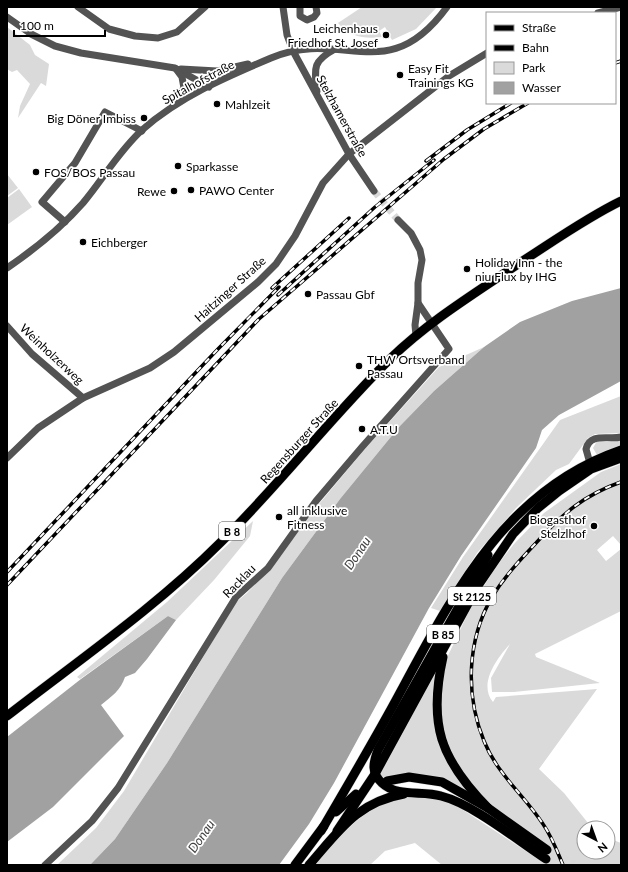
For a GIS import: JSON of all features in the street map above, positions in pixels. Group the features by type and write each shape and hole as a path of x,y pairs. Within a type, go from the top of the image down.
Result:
{"main road":[{"name":"Regensburger Straße","path":"7,716 169,590 196,566 269,492 368,382 416,336 480,290 586,219 621,201"},
{"path":"321,831 362,763 446,610 480,556 506,526 548,489 621,450"},
{"path":"590,466 621,458"},
{"name":"St 2125","path":"454,631 477,587 513,534 538,508 590,466"},
{"name":"B 85","path":"375,774 374,764 378,750 485,560 506,526"},
{"path":"309,865 337,831 375,774 454,631"},
{"name":"B 85","path":"454,631 443,656 437,684 437,713 439,728 448,755 454,766 466,785 488,808"},
{"path":"375,774 387,786 409,793"},
{"name":"B 85","path":"387,781 409,777 438,781 454,788 488,808 547,850"},
{"path":"337,831 352,817 368,806 389,796 409,793 441,795 465,805 546,859"},
{"path":"295,865 339,809 356,794"}],"street":[{"path":"78,7 109,29 135,36 158,38 176,32 205,7"},
{"name":"Stelzhamerstraße","path":"282,7 287,35 293,51 349,154 374,190"},
{"path":"300,7 300,16 307,20 314,17 317,7"},
{"name":"Spitalhofstraße","path":"7,268 27,254 64,222 142,131 161,115 209,87 273,57 293,51 315,48 376,53 403,47 424,34 447,7"},
{"path":"602,12 621,7"},
{"path":"7,17 31,34 55,46 81,53 175,68 217,71 233,69 273,57"},
{"path":"318,96 315,68 322,57 336,49"},
{"name":"Haitzinger Straße","path":"7,458 38,428 83,398 150,368 174,352 258,282 276,264 295,236 323,183 349,154 449,76 486,54"},
{"path":"175,68 209,87"},
{"path":"161,115 178,99 184,88 182,77 175,68"},
{"path":"64,222 42,202 75,163 105,112 142,131"},
{"path":"398,220 411,233 420,250 422,260 418,283 418,303 415,325 416,336"},
{"path":"418,303 433,324"},
{"name":"Racklau","path":"45,865 92,821 118,788 236,597 268,568 321,495 449,349 433,324"},
{"name":"Weinholzerweg","path":"7,326 32,354 83,398"},
{"path":"590,466 586,450 590,441 599,437 621,437"}],"green space":[{"path":"362,7 437,7 416,29 392,40 385,27 379,31 382,37 369,38 352,34 338,23"},
{"path":"7,27 30,45 35,55 49,64 46,86 41,83 18,118 20,106 30,84 17,70 12,72 7,69"},
{"path":"7,174 18,188 7,196"},
{"path":"19,189 32,207 7,225 7,198"},
{"path":"484,347 434,391 399,427 340,499 282,578 167,763 115,839 90,865 57,865 96,828 124,791 235,603 269,570 319,504 365,449 439,367"},
{"path":"621,396 621,433 595,434 588,438 569,464 556,470 516,508 477,553 440,611 431,608 463,557 560,420"},
{"path":"621,439 621,446 597,455 593,448 597,441 607,442"},
{"path":"621,464 621,545 613,536 597,550 606,561 621,549 621,611 535,654 536,657 600,683 514,692 492,692 491,678 510,644 495,664 488,679 488,687 489,695 493,702 496,697 597,689 539,769 564,793 586,820 576,820 576,860 616,860 616,841 621,843 621,865 442,865 415,843 385,851 370,865 315,865 344,832 359,819 375,808 392,801 410,797 431,798 454,804 544,863 549,846 507,818 475,792 450,753 444,731 440,691 445,662 470,609 495,568 514,544 544,513 601,472"},
{"path":"253,521 250,536 214,580 176,620 168,616 80,679 77,677 167,602"},
{"path":"437,666 434,716 465,791 403,774 383,778 379,773"}],"water":[{"name":"Donau","path":"621,288 621,381 559,415 542,430 536,448 461,556 429,608 334,783 309,824 279,865 90,865 115,839 167,763 282,578 340,499 399,427 434,391 484,347 520,322 572,301"},
{"path":"168,616 176,620 147,659 135,673 125,677 112,696 101,705 124,736 53,807 7,842 7,737 81,679"}],"tunnel":[{"path":"374,191 398,220"},
{"path":"547,850 573,865"},
{"path":"546,859 555,865"}],"railway":[{"path":"616,63 621,61"},
{"path":"426,161 467,130 509,104"},
{"path":"7,585 259,319 444,159 484,129 526,104"},
{"path":"278,295 375,207 434,160"},
{"path":"272,288 349,218"},
{"path":"7,572 218,349 279,287"},
{"path":"563,865 554,844 536,813 503,774 489,753 478,723 474,705 472,687 473,649 484,614 492,597 518,562 555,523 574,506 596,493 621,482"}],"place":[{"name":"Leichenhaus Friedhof St. Josef","path":"386,35"},
{"name":"Easy Fit Trainings KG","path":"400,75"},
{"name":"Mahlzeit","path":"217,104"},
{"name":"Big Döner Imbiss","path":"144,118"},
{"name":"Sparkasse","path":"178,166"},
{"name":"FOS/BOS Passau","path":"36,172"},
{"name":"PAWO Center","path":"191,190"},
{"name":"Rewe","path":"174,191"},
{"name":"Eichberger","path":"83,242"},
{"name":"Holiday Inn - the niu Flux by IHG","path":"467,269"},
{"name":"Passau Gbf","path":"308,294"},
{"name":"THW Ortsverband Passau","path":"359,366"},
{"name":"A.T.U","path":"362,429"},
{"name":"all inklusive Fitness","path":"279,517"},
{"name":"Biogasthof Stelzlhof","path":"594,526"}]}
